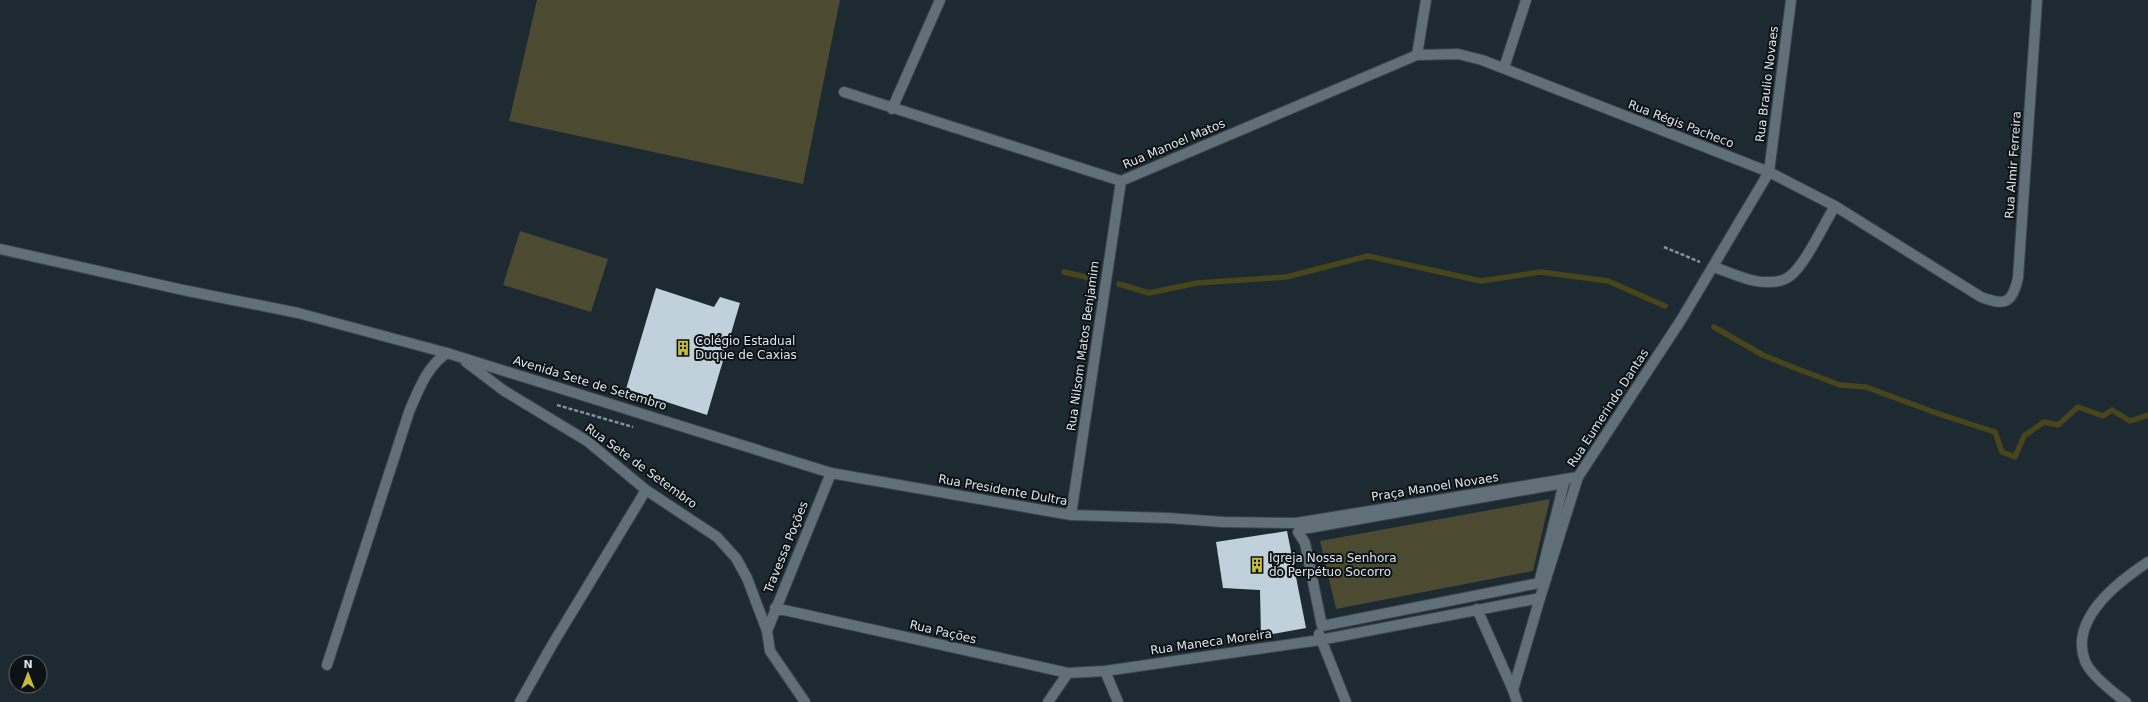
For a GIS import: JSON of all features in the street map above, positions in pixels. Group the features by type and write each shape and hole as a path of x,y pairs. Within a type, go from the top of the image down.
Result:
{"street":[{"path":"892,109 940,0"},
{"path":"1417,55 1426,0"},
{"path":"1504,68 1526,0"},
{"name":"Rua Braulio Novaes","path":"1769,172 1791,0"},
{"name":"Rua Almir Ferreira","path":"1981,298 1997,303 2007,300 2015,292 2018,278 2037,0"},
{"name":"Rua Régis Pacheco","path":"1417,55 1458,54 1504,68 1769,172 1835,206 1981,298"},
{"name":"Rua Manoel Matos","path":"844,92 892,109 1121,181 1417,55"},
{"name":"Rua Eumerindo Dantas","path":"1517,702 1514,690 1540,598 1578,477 1714,267 1769,172"},
{"name":"Rua Nilsom Matos Benjamim","path":"1071,515 1121,181"},
{"path":"1714,267 1753,280 1769,282 1782,281 1791,276 1800,264 1835,206"},
{"name":"Avenida Sete de Setembro","path":"0,248 183,290 298,313 447,353 712,435"},
{"path":"327,666 409,412 418,392 436,360 447,353"},
{"name":"Rua Sete de Setembro","path":"460,357 503,390 587,441 646,490 717,537 736,558 747,578 767,631 770,651 805,702"},
{"name":"Rua Presidente Dultra","path":"712,435 831,473 1071,515 1168,518 1297,528"},
{"name":"Travessa Poções","path":"767,631 775,608 831,473"},
{"name":"Praça Manoel Novaes","path":"1297,528 1578,477"},
{"path":"1564,483 1540,583 1322,626 1305,543 1297,528 1304,529 1564,483"},
{"path":"520,702 552,645 646,490"},
{"path":"1297,528 1320,640 1346,702"},
{"path":"2126,702 2097,676 2085,662 2080,642 2086,622 2101,602 2119,584 2148,562"},
{"path":"1320,640 1540,598"},
{"name":"Rua Pações","path":"775,608 1068,673 1105,671"},
{"path":"1477,609 1514,690"},
{"name":"Rua Maneca Moreira","path":"1105,671 1320,640"},
{"path":"1105,671 1118,702"},
{"path":"1048,702 1068,673"}],"path":[{"path":"1664,247 1714,267"}],"shaded area":[{"path":"537,0 840,0 803,184 509,121"},
{"path":"520,231 608,259 591,312 503,285"},
{"path":"1550,499 1533,571 1336,609 1320,541"}],"building":[{"name":"Colégio Estadual Duque de Caxias","path":"656,288 714,307 720,297 740,303 707,415 626,389"},
{"name":"Igreja Nossa Senhora do Perpétuo Socorro","path":"1287,531 1306,628 1261,636 1260,590 1223,588 1216,542"}],"waterway":[{"path":"1119,284 1149,293 1197,283 1286,277 1368,256 1481,281 1541,272 1608,281 1665,306"},
{"path":"1064,272 1090,278"},
{"path":"1714,327 1763,355 1840,385 1866,387 1939,414 1995,432 2002,452 2015,457 2024,436 2044,422 2058,425 2078,407 2103,416 2112,410 2130,421 2148,415"}],"place":[{"name":"Colégio Estadual Duque de Caxias","path":"683,348"},
{"name":"Igreja Nossa Senhora do Perpétuo Socorro","path":"1257,565"}]}
